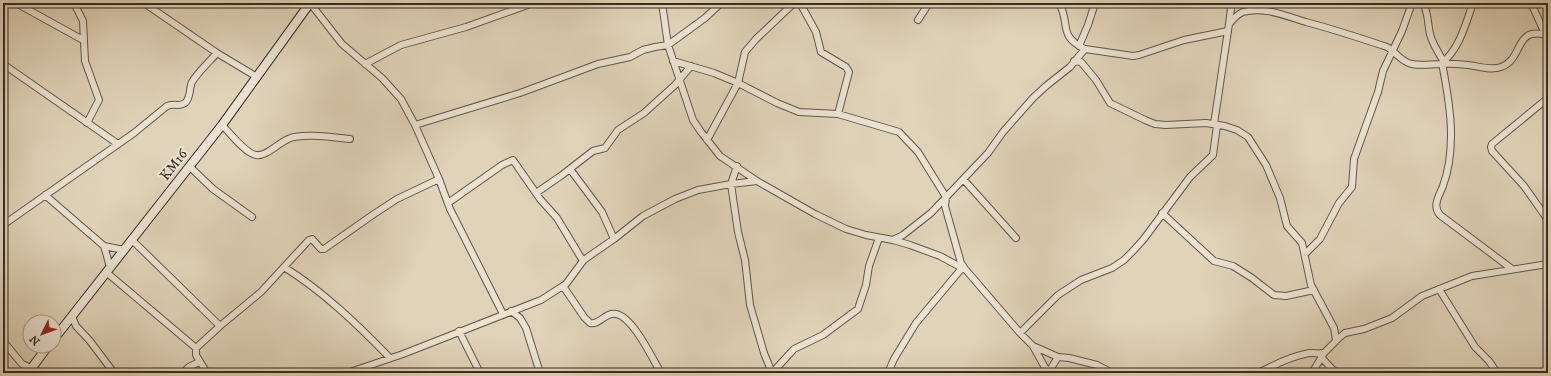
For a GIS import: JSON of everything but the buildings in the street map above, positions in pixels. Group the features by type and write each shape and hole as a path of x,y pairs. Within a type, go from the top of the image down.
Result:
{"street":[{"path":"16,3 83,40"},
{"path":"74,3 83,21 85,61 99,100 87,123"},
{"path":"310,3 342,44 392,88 401,100 415,125 448,203 503,314"},
{"name":"KM16","path":"62,329 222,125 310,3"},
{"path":"365,64 401,44 466,27 533,3"},
{"path":"662,3 668,45 680,77 693,120 720,156 737,166 757,181 815,214 846,229 879,238 893,240 940,256 964,269"},
{"path":"415,125 520,93 598,64 630,57 643,50 668,45 706,18 721,3"},
{"path":"707,140 738,83 745,52 756,39 794,3"},
{"path":"800,3 816,32 821,52 848,69 849,72 838,114"},
{"path":"918,20 929,3"},
{"path":"1059,3 1063,11 1065,29 1068,36 1079,46 1085,49 1139,56 1184,40 1228,31"},
{"path":"1079,46 1095,3"},
{"path":"1305,254 1320,239 1339,203 1352,187 1354,159 1378,92 1383,71 1402,31 1412,3"},
{"path":"1423,3 1427,12 1432,40 1443,63 1449,105 1451,152 1445,180 1436,204 1436,208 1440,215 1512,270"},
{"path":"1443,63 1454,51 1459,42 1474,3"},
{"path":"1530,3 1547,37"},
{"path":"148,4 217,53 257,77"},
{"path":"1230,6 1239,13"},
{"path":"1217,124 1214,124 1230,24 1230,6"},
{"path":"1230,24 1239,13 1251,10 1268,11 1350,34 1388,47 1393,50 1399,58 1411,64 1460,64 1495,69 1502,67 1513,57 1527,35 1536,32 1541,25"},
{"path":"1536,32 1547,37"},
{"path":"893,240 903,235 931,213 988,153 1003,132 1033,98 1070,66 1078,62 1085,49"},
{"path":"3,224 118,144 167,106 170,104 179,105 184,103 188,99 192,82 217,53"},
{"path":"673,61 714,73 800,112 838,114 899,132 918,152 946,197 946,206 961,263 964,269 1033,346 1048,373 1058,357"},
{"path":"1078,62 1093,77 1110,103 1145,120 1155,124 1166,125 1197,123 1217,124 1244,134 1255,146 1266,165 1280,198 1287,226 1302,243 1306,267 1314,290 1334,328 1336,340"},
{"path":"3,64 118,144"},
{"path":"536,193 593,151 605,148 618,130 644,113 692,66"},
{"path":"1548,98 1492,144 1491,147 1524,186 1548,220"},
{"path":"1215,116 1225,126"},
{"path":"1020,333 1058,294 1081,280 1112,268 1124,260 1143,240 1190,177 1212,154 1217,124"},
{"path":"222,125 249,153 255,155 262,155 285,140 295,137 325,136 350,139"},
{"path":"448,203 502,165 513,160 536,193 557,218 582,261"},
{"path":"737,166 731,184 738,232 745,260 752,315 764,354 772,373 794,349 823,335 858,309 864,291 869,266 879,238"},
{"path":"190,167 213,189 252,217"},
{"path":"570,169 602,212 614,239"},
{"path":"207,373 196,356 196,348 261,292 310,240 312,239 321,249 324,249 397,200 439,179"},
{"path":"964,180 1016,238"},
{"path":"347,373 541,300 563,286 572,277 582,261 614,239 643,216 675,199 689,193 731,184 757,181"},
{"path":"45,195 104,246 124,250"},
{"path":"1162,213 1214,261 1233,266 1274,295 1286,296 1314,290"},
{"path":"132,240 220,326"},
{"path":"104,246 108,270 196,348"},
{"path":"1312,373 1323,355 1336,340 1345,333 1364,329 1392,318 1422,296 1472,276 1548,264"},
{"path":"284,267 357,324 390,358"},
{"path":"888,373 894,359 916,323 964,269"},
{"path":"563,286 584,317 590,323 597,322 610,314 615,314 624,318 636,333 660,373"},
{"path":"1439,289 1475,347 1489,361 1497,373"},
{"path":"511,311 520,318 526,328 540,373"},
{"path":"72,316 76,326 90,341 114,373"},
{"path":"1334,328 1345,333"},
{"path":"459,331 480,373"},
{"path":"3,342 29,371 42,354"},
{"path":"1033,346 1058,357 1069,358 1097,365 1112,373"},
{"path":"1258,373 1288,358 1298,355 1307,353 1323,355"},
{"path":"1323,355 1331,368 1337,373"},
{"path":"182,373 189,367 199,362"}]}
